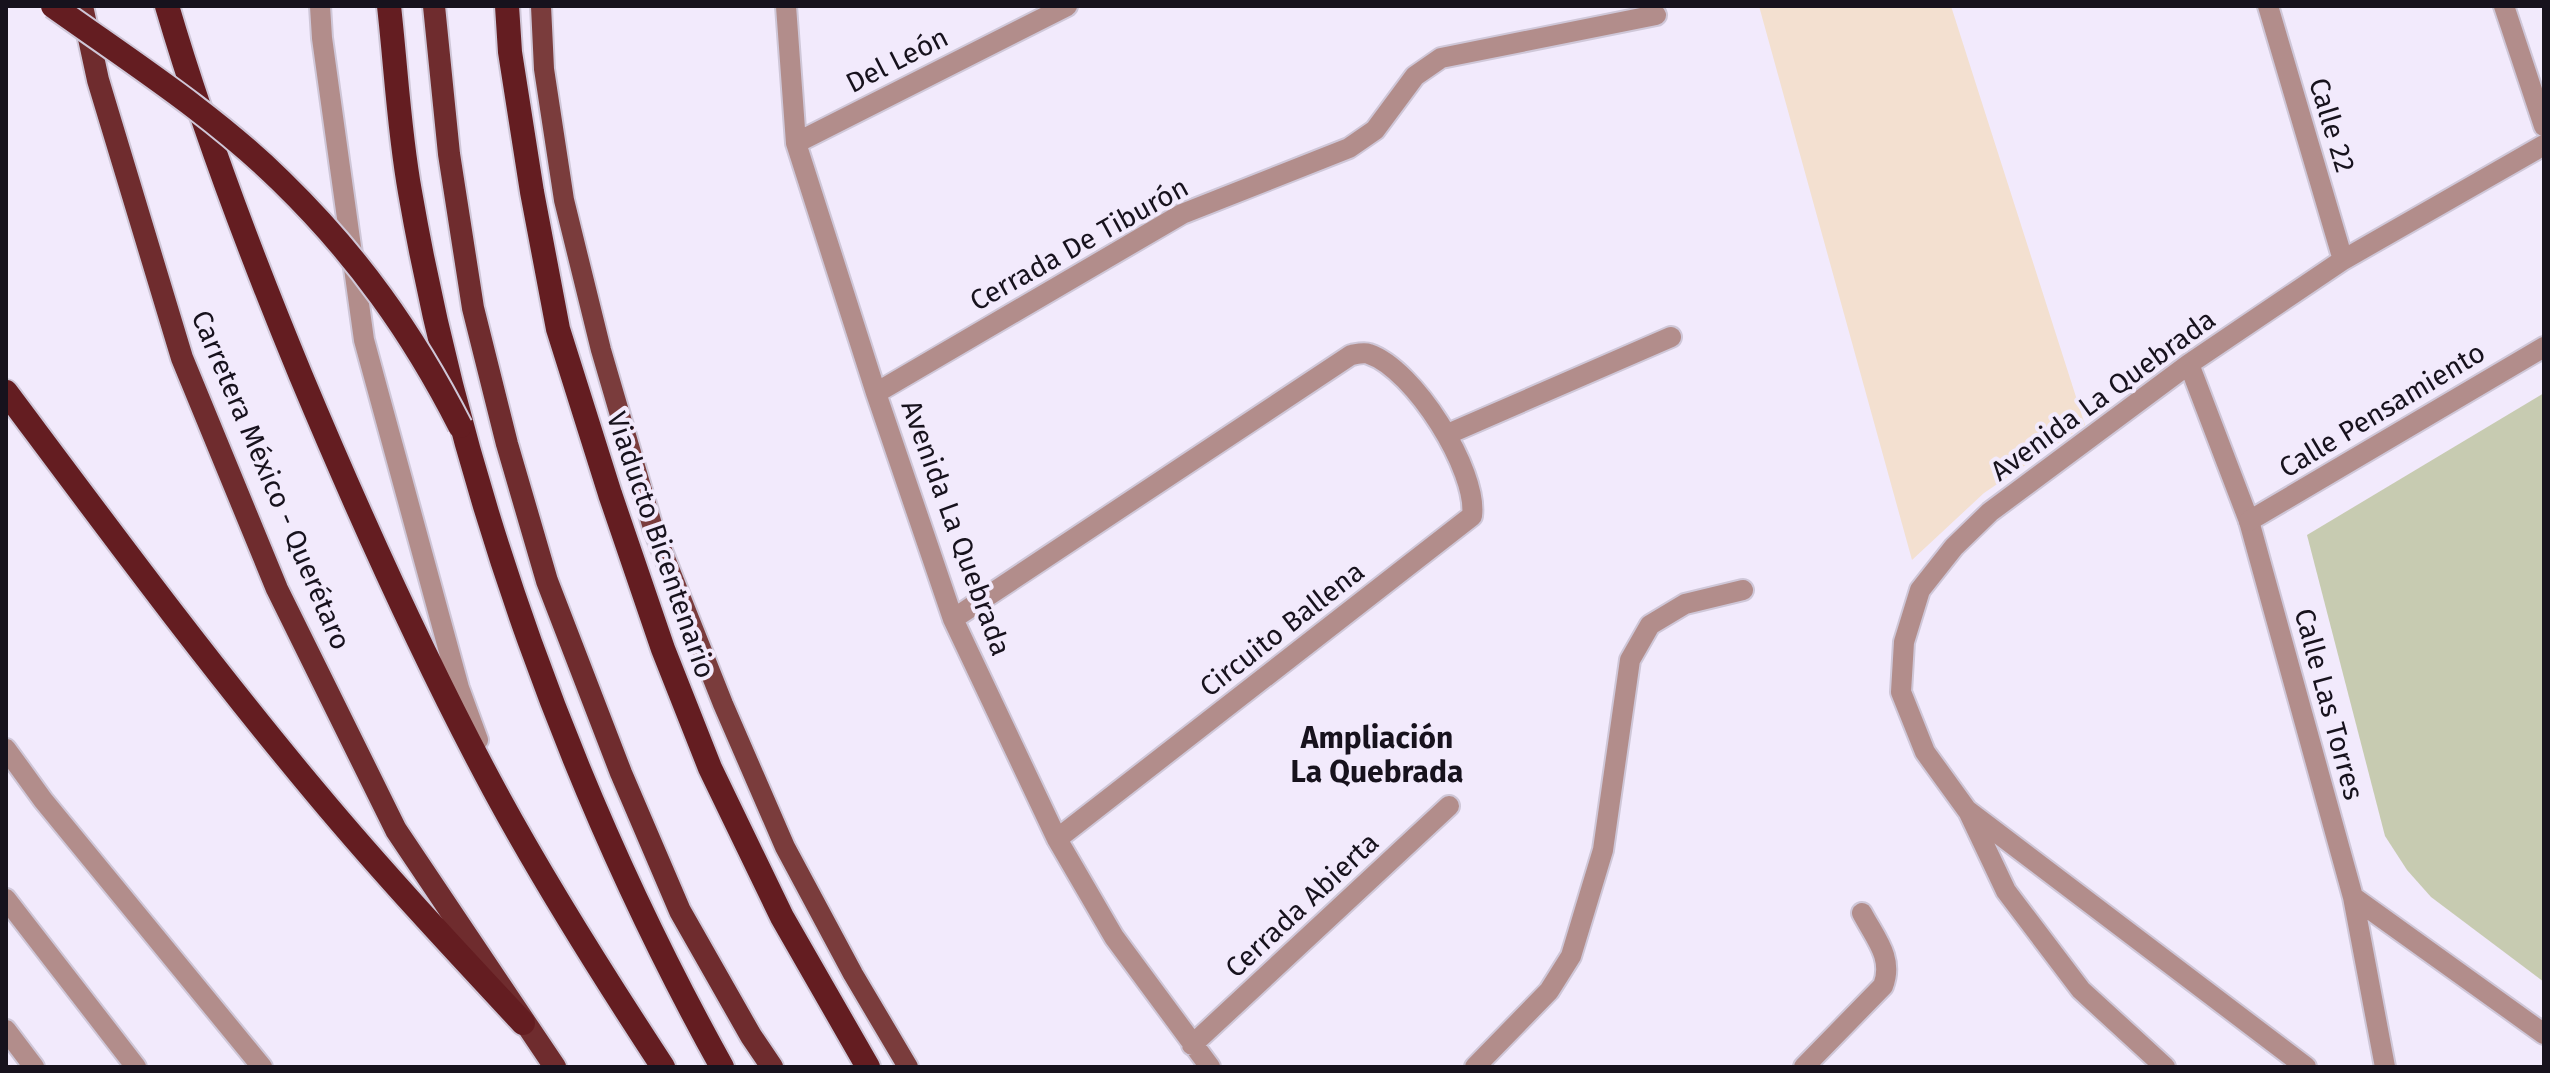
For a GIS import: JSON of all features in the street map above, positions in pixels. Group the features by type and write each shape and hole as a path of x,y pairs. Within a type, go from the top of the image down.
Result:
{"highway":[{"path":"53,6 226,133 300,200 376,286 415,343 460,426"},
{"name":"Carretera México - Querétaro","path":"82,6 98,80 182,358 277,589 396,830 555,1067"},
{"path":"167,6 199,108 276,316 333,452 436,678 552,893 663,1067"},
{"path":"434,6 449,154 473,308 507,444 547,581 621,773 680,911 772,1067"},
{"name":"Viaducto Bicentenario","path":"507,6 510,52 532,192 558,329 629,550 663,649 710,768 782,917 868,1067"},
{"path":"390,17 399,121 410,193 460,426 570,746 652,932 722,1067"},
{"path":"6,392 211,664 317,794 418,910 523,1023"}],"main road":[{"path":"541,6 544,69 564,200 601,350 653,528 723,704 785,847 853,974 908,1067"}],"street":[{"path":"320,6 364,340 459,688 496,793"},
{"name":"Avenida La Quebrada","path":"786,6 796,143 953,619 1057,839 1114,937 1210,1067"},
{"name":"Del León","path":"796,143 1067,6"},
{"name":"Calle 22","path":"2268,6 2343,260"},
{"path":"2504,6 2544,126"},
{"name":"Cerrada De Tiburón","path":"876,393 1182,214 1349,148 1375,130 1415,76 1441,58 1656,15"},
{"name":"Avenida La Quebrada","path":"2165,1067 2081,990 2006,891 1967,810 1925,752 1901,692 1904,642 1920,590 1954,547 1990,512 2189,364 2343,260 2544,145"},
{"path":"1448,434 1671,337"},
{"name":"Calle Pensamiento","path":"2249,521 2544,347"},
{"name":"Circuito Ballena","path":"953,619 1351,355 1367,353 1382,361 1423,396 1448,434 1474,503 1472,516 1057,839"},
{"name":"Calle Las Torres","path":"2189,364 2249,521 2353,897 2385,1067"},
{"path":"1475,1067 1549,991 1571,956 1603,850 1630,660 1650,625 1685,604 1743,590"},
{"path":"6,749 43,800 262,1067"},
{"path":"6,771 43,800"},
{"name":"Cerrada Abierta","path":"1192,1045 1449,806"},
{"name":"Avenida La Quebrada","path":"1967,810 2306,1067"},
{"path":"2353,897 2544,1034"},
{"path":"6,899 136,1067"},
{"path":"1804,1067 1883,986 1888,972 1887,959 1862,913"},
{"path":"6,1030 34,1067"}],"shaded area":[{"path":"1759,6 1951,6 2085,425 1984,493 1912,560"}],"green space":[{"path":"2544,393 2544,982 2431,897 2407,870 2385,836 2307,535"}],"district":[{"name":"Ampliación La Quebrada","path":"1377,755"}]}
